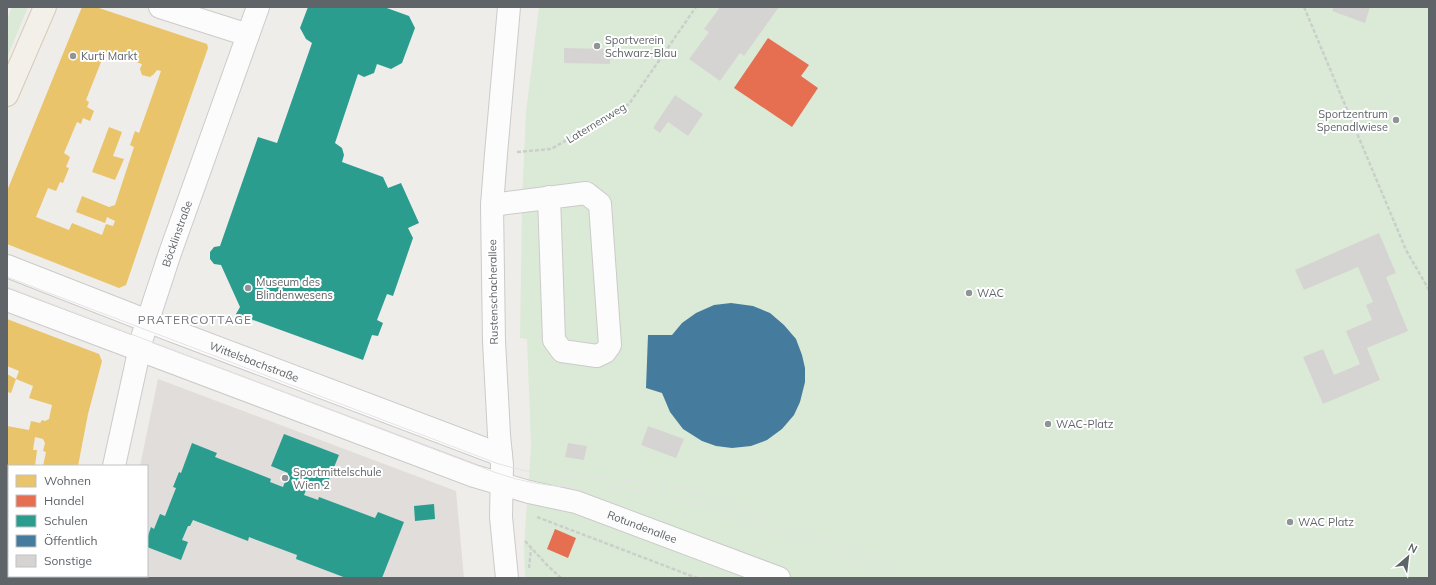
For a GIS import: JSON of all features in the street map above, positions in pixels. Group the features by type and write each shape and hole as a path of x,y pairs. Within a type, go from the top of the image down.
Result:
{"main road":[{"path":"7,96 44,7"}],"street":[{"path":"160,7 248,35"},
{"name":"Böcklinstraße","path":"114,465 139,350 147,321 258,7"},
{"name":"Rustenschacherallee","path":"507,578 501,517 503,485 494,341 492,205 509,7"},
{"path":"492,205 586,193 600,204 610,345 605,352 597,356 562,351 554,340 549,198"},
{"name":"Wittelsbachstraße","path":"7,266 147,321 501,455"},
{"path":"7,300 474,476 503,485"},
{"name":"Rotundenallee","path":"503,485 576,502 779,578"}],"path":[{"name":"Laternenweg","path":"496,154 550,149 628,104 696,7"},
{"path":"1304,7 1406,250 1429,290"},
{"path":"534,516 698,578"},
{"path":"524,539 561,578"},
{"path":"529,571 531,548"}],"shaded area":[{"name":"Sportmittelschule Wien 2","path":"158,379 456,491 464,578 142,577 148,577 148,465 140,465"}],"green space":[{"path":"12,7 28,7 7,58 7,19"},
{"name":"WAC","path":"539,7 1429,7 1429,578 525,578 524,547 531,446 527,339 520,338 522,201 526,112"}],"building: Wohnen":[{"path":"82,7 96,7 207,44 208,48 126,285 119,288 7,244 7,191","holes":["105,52 142,64 140,69 142,75 150,77 157,70 161,71 139,133 135,131 130,145 134,147 115,205 109,207 82,196 76,212 105,223 107,217 115,221 113,226 106,224 102,235 72,223 69,230 36,217 48,188 56,191 60,182 63,183 69,168 66,167 70,157 64,153 77,122 81,124 83,118 90,121 94,111 87,107 89,102 86,100"]},
{"path":"109,127 122,132 113,156 124,159 115,180 92,172"},
{"path":"7,319 99,354 102,361 88,414 78,465 43,465 46,452 43,451 45,443 43,439 35,437 33,450 37,450 35,465 8,465 7,468 7,426 29,430 31,421 40,423 42,420 45,421 49,419 52,405 29,398 33,386 16,379 19,371 7,366"},
{"path":"7,374 16,379 11,393 7,392"},
{"path":"7,532 8,532 8,574"},
{"path":"25,577 65,577 65,578"}],"building: Handel":[{"path":"768,38 809,65 801,76 818,88 792,127 734,88"},
{"path":"555,529 576,538 568,558 547,549"}],"building: Schulen":[{"path":"308,7 384,7 409,16 415,28 402,63 391,69 377,64 374,73 364,77 358,74 335,143 342,148 344,155 342,162 383,177 388,188 401,183 419,223 408,228 413,238 393,296 387,294 377,320 383,323 378,336 372,335 363,360 253,320 246,323 240,321 236,314 240,307 221,265 214,264 210,259 210,252 214,247 220,246 258,137 277,143 312,43 306,39 300,28"},
{"path":"284,434 339,455 326,487 310,481 304,495 318,500 319,497 375,518 378,512 404,522 382,578 346,578 296,559 297,555 249,537 248,541 193,520 190,526 188,526 182,540 188,542 181,560 148,547 148,536 151,527 154,529 160,514 165,516 176,488 173,487 179,472 181,473 192,443 217,453 215,457 271,479 270,482 283,487 288,473 271,466"},
{"path":"434,504 435,519 415,521 414,506"}],"building: Öffentlich":[{"path":"731,303 753,306 770,313 784,325 796,339 805,368 805,382 800,402 794,415 782,429 767,440 751,446 732,448 716,446 702,441 683,429 670,412 662,393 646,388 648,335 672,335 682,323 696,313 714,305"}],"building: Sonstige":[{"path":"720,7 779,7 744,56 740,53 720,81 689,59 709,32 704,29"},
{"path":"1334,7 1370,7 1365,23 1332,11"},
{"path":"564,48 610,49 610,64 564,63"},
{"path":"675,95 703,114 688,136 668,122 660,133 653,128"},
{"path":"1379,233 1396,273 1386,277 1408,331 1367,348 1380,380 1323,404 1303,357 1323,349 1334,375 1360,364 1346,331 1372,320 1366,305 1373,302 1358,267 1304,290 1295,270"},
{"path":"648,426 684,439 676,458 641,445"},
{"path":"568,443 587,446 584,460 565,457"}],"tram line":[{"path":"7,277 496,463 527,471 551,475 662,484 701,494 925,578"},
{"path":"7,287 502,475 548,485 633,490 686,500 717,509 899,578"}],"place":[{"name":"Sportverein Schwarz-Blau","path":"597,46"},
{"name":"Kurti Markt","path":"73,56"},
{"name":"Sportzentrum Spenadlwiese","path":"1396,120"},
{"name":"Museum des Blindenwesens","path":"248,288"},
{"name":"WAC","path":"969,293"},
{"name":"WAC-Platz","path":"1048,424"},
{"name":"Sportmittelschule Wien 2","path":"285,478"},
{"name":"WAC Platz","path":"1290,522"}],"district":[{"name":"PRATERCOTTAGE","path":"195,320"}]}
